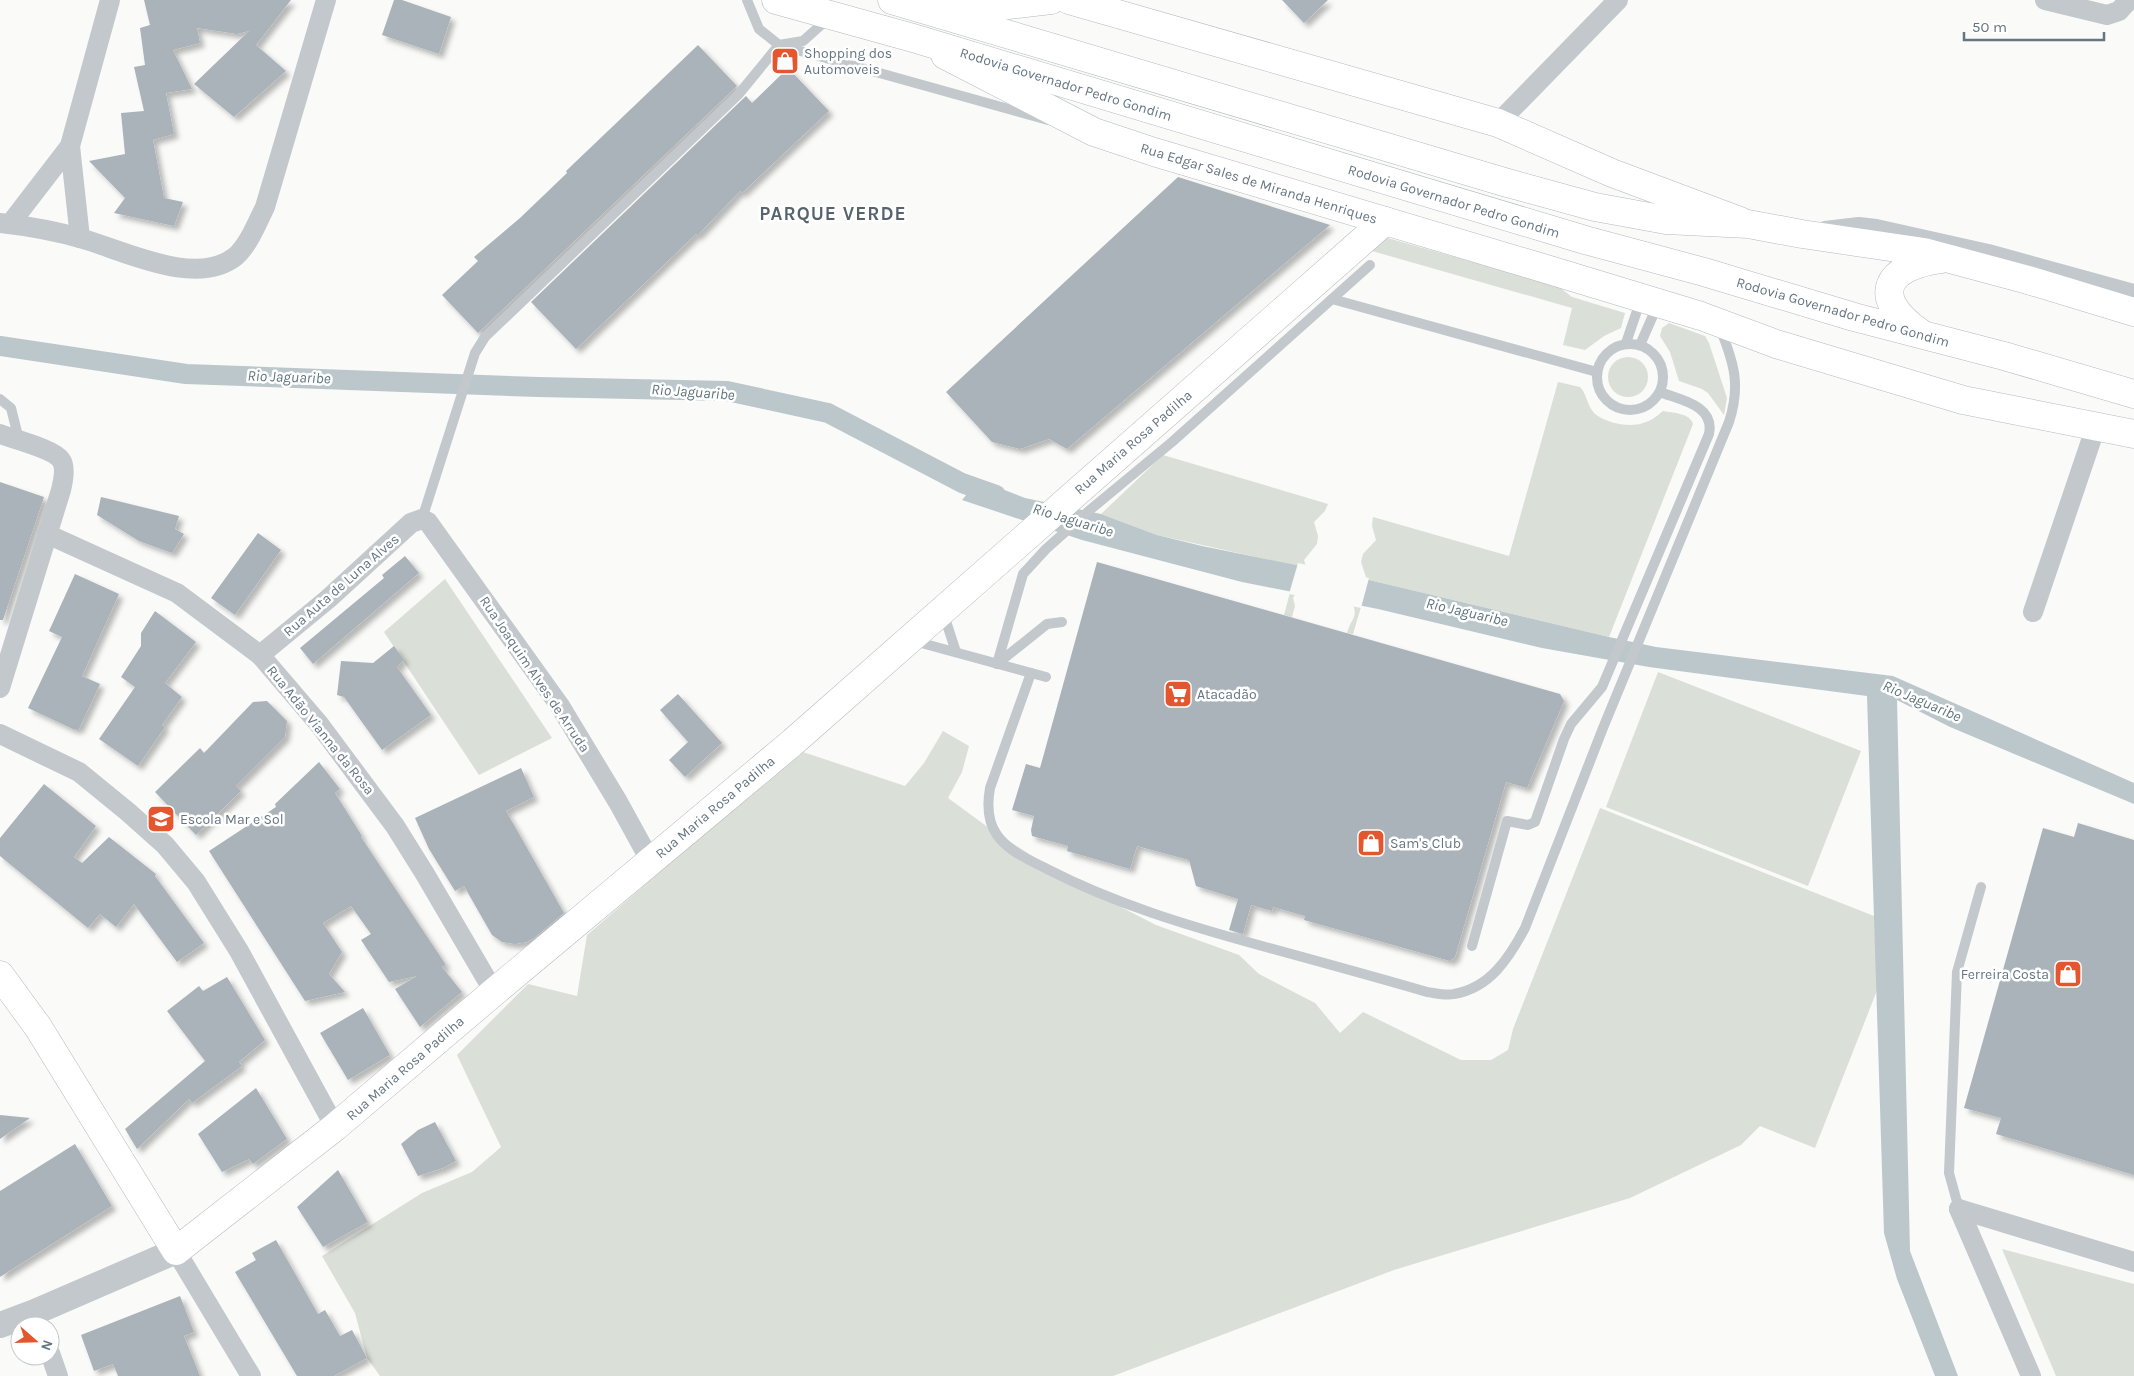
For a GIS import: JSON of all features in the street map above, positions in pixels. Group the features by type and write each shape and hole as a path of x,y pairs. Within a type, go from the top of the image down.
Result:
{"main road":[{"name":"Rodovia Governador Pedro Gondim","path":"776,0 913,38 1585,240 2134,394"},
{"path":"892,0 1504,182 1595,207 1666,220 1748,224 1924,252 2134,312"},
{"path":"937,13 1051,0"},
{"path":"1069,0 1498,123 1612,172 1748,224"},
{"path":"913,38 1094,132"},
{"name":"Rua Edgar Sales de Miranda Henriques","path":"1094,132 1154,152 1650,301 1727,325 1776,344 1963,400 2134,434"},
{"name":"Rua Maria Rosa Padilha","path":"176,1251 336,1127 943,612 1039,540 1066,500 1385,221"},
{"path":"1924,335 1895,311 1891,304 1890,288 1893,279 1909,266 1947,258"},
{"path":"0,976 38,1027 176,1251"}],"street":[{"path":"80,238 70,146 110,0"},
{"path":"70,146 5,223 80,238 177,269 198,270 218,266 236,255 252,233 265,207 326,0"},
{"path":"2045,0 2107,15 2119,10 2128,0"},
{"path":"1498,123 1609,4"},
{"path":"1802,234 1842,228 1876,229 1988,254 2134,294"},
{"path":"2033,612 2096,426"},
{"path":"0,434 53,453 61,460 63,465 61,490 0,688"},
{"name":"Rua Auta de Luna Alves","path":"260,655 328,599 411,523 422,519"},
{"name":"Rua Joaquim Alves de Arruda","path":"422,519 432,526 560,706 618,802 650,862"},
{"name":"Rua Adão Vianna da Rosa","path":"47,534 177,593 260,655 319,724 395,826 494,992"},
{"path":"0,734 57,761 90,781 165,846 196,882 239,951 336,1127"},
{"path":"1959,1209 2134,1262"},
{"path":"1959,1209 2031,1376"},
{"path":"176,1251 251,1376"},
{"name":"Rua Maria Rosa Padilha","path":"43,1316 176,1251"}],"lane":[{"path":"747,0 759,29 779,44 803,41 832,16"},
{"path":"422,519 475,353 493,326 661,170 738,95 779,44"},
{"name":"Rua Edgar Sales de Miranda Henriques","path":"779,44 1015,112 1094,132"},
{"path":"997,664 1023,574 1039,540 1091,509 1172,442 1370,265"},
{"path":"1332,299 1597,372"},
{"path":"1626,343 1650,301"},
{"path":"1640,344 1650,301"},
{"path":"1031,673 990,788 987,805 990,821 998,836 1013,850 1078,885 1144,910 1208,931 1427,992 1452,994 1476,987 1495,973 1512,954 1525,928 1735,404 1737,387 1727,325"},
{"path":"1626,343 1640,344 1652,352 1661,364 1663,378 1660,392 1651,403 1639,409 1626,410 1614,406 1603,397 1598,385 1597,372 1600,362 1607,353 1626,343"},
{"path":"1472,946 1508,821 1528,825 1536,822 1564,739 1581,711 1599,693 1711,428 1708,415 1704,410 1660,392"},
{"path":"0,399 11,408 20,442"},
{"path":"943,612 956,652"},
{"path":"997,664 1047,624 1062,622"},
{"path":"910,640 1046,677"},
{"path":"1959,1209 1949,1173 1957,972 1981,887"}],"shaded area":[{"path":"1384,237 1558,286 1572,297 1625,313 1621,328 1604,336 1585,350 1563,345 1572,308 1372,251"},
{"path":"1669,323 1705,336 1727,398 1724,415 1708,393 1679,381 1670,352 1660,336 1662,328"},
{"path":"1632,357 1639,360 1645,366 1648,377 1647,385 1639,394 1632,397 1624,397 1617,394 1609,385 1608,373 1611,366 1620,358"},
{"path":"1558,382 1580,387 1595,414 1612,422 1625,425 1638,424 1651,420 1663,411 1685,416 1693,424 1609,637 1369,580 1353,634 1347,633 1355,615 1352,602 1366,577 1361,562 1363,554 1376,540 1372,526 1373,517 1509,556"},
{"path":"1163,455 1328,504 1325,511 1314,522 1318,536 1317,544 1304,560 1308,573 1293,598 1295,606 1292,617 1284,615 1297,566 1157,535 1101,514"},
{"path":"445,579 552,738 479,775 384,632"},
{"path":"1658,672 1861,751 1808,886 1606,807"},
{"path":"943,731 969,746 962,772 948,798 989,828 1076,884 1156,925 1239,955 1259,974 1315,1003 1340,1033 1363,1012 1461,1060 1491,1060 1508,1050 1513,1029 1600,808 1902,927 1815,1148 1760,1126 1741,1145 1630,1198 1394,1270 1113,1376 380,1376 367,1358 355,1313 322,1256 422,1193 472,1172 501,1147 457,1055 528,984 577,996 587,935 800,751 905,786 924,763"},
{"path":"2002,1249 2134,1284 2134,1376 2056,1376"}],"water":[{"path":"979,480 1025,498 1101,514 1157,535 1369,580 1609,637 1656,647 1893,676 2134,783 2134,804 1950,727 1897,700 1910,1251 1958,1376 1935,1376 1897,1279 1884,1233 1867,696 1649,667 1542,648 1378,609 1242,582 1082,540 962,500"}],"pier":[{"path":"1298,563 1369,578 1361,608 1289,594"}],"building":[{"path":"144,0 291,0 256,45 286,71 234,117 194,84 249,31 237,34 197,28 200,43 173,50 192,89 166,93 174,134 153,140 164,198 183,202 174,226 114,213 125,198 89,161 125,154 121,113 144,111 134,67 145,65 140,28 150,25"},
{"path":"394,0 402,0 451,17 439,54 382,35"},
{"path":"1282,0 1328,0 1304,23"},
{"path":"698,45 737,86 478,333 442,295 478,261 474,257 520,218 567,173 566,171"},
{"path":"788,68 829,111 742,193 740,191 697,236 696,234 576,349 531,302 746,96 752,103"},
{"path":"1178,177 1330,225 1067,449 1049,439 1020,449 992,442 946,392"},
{"path":"0,482 44,497 3,620 0,620"},
{"path":"101,497 179,516 175,529 184,534 172,553 139,541 97,515"},
{"path":"258,533 281,550 235,615 211,598"},
{"path":"405,556 419,573 313,664 300,648 384,578 382,575"},
{"path":"1097,562 1560,694 1564,701 1527,788 1506,782 1455,957 1450,961 1304,920 1305,916 1273,907 1272,911 1251,905 1243,934 1229,930 1238,899 1196,886 1189,860 1137,846 1130,869 1067,851 1068,846 1032,836 1031,830 1034,816 1012,810 1026,764 1040,768"},
{"path":"75,574 119,594 82,676 100,684 79,729 73,729 28,708 62,637 49,631"},
{"path":"155,611 196,642 165,683 182,697 162,725 165,727 138,766 99,739 135,687 121,677 141,646 141,633"},
{"path":"394,646 404,660 397,667 431,715 382,750 344,697 337,695 341,661 373,663"},
{"path":"678,694 722,743 685,777 669,760 688,742 660,710"},
{"path":"267,701 287,721 285,737 236,786 241,791 196,835 155,792 200,748 204,753 253,702"},
{"path":"319,762 340,789 335,793 361,837 446,965 442,967 462,992 420,1027 395,989 417,976 389,982 361,940 371,934 351,906 323,923 342,952 329,974 345,992 305,1001 209,851 276,807 275,804"},
{"path":"521,768 534,797 506,811 564,913 534,938 527,942 515,944 502,942 492,935 464,886 455,891 429,849 415,818"},
{"path":"44,784 96,826 74,857 82,863 109,837 156,874 155,876 204,943 177,962 134,904 116,927 100,914 88,928 0,856 0,838"},
{"name":"Ferreira Costa","path":"2078,823 2134,840 2134,1175 1996,1134 2001,1118 1964,1108 2043,828 2074,837"},
{"path":"227,977 265,1040 239,1062 242,1066 192,1103 189,1099 137,1149 125,1129 205,1061 167,1011 199,986 203,991"},
{"path":"363,1008 390,1055 348,1080 320,1033"},
{"path":"256,1088 287,1139 253,1164 249,1159 222,1172 198,1134"},
{"path":"0,1115 30,1118 0,1139"},
{"path":"435,1122 456,1161 443,1168 418,1176 401,1144 418,1130"},
{"path":"75,1144 112,1206 0,1277 0,1191"},
{"path":"338,1170 368,1222 323,1247 297,1207"},
{"path":"276,1240 318,1314 325,1310 340,1336 352,1330 367,1358 334,1376 297,1376 235,1272 256,1260 252,1253"},
{"path":"180,1296 194,1332 184,1336 200,1376 118,1376 113,1364 94,1371 81,1335"}],"waterway":[{"name":"Rio Jaguaribe","path":"0,346 186,374 538,387 727,391 828,413 962,483 996,495"}],"place":[{"name":"Shopping dos Automoveis","path":"785,61"},
{"name":"Atacadão","path":"1178,694"},
{"name":"Escola Mar e Sol","path":"161,819"},
{"name":"Sam's Club","path":"1371,843"},
{"name":"Ferreira Costa","path":"2068,974"}],"district":[{"name":"PARQUE VERDE","path":"833,213"}]}
